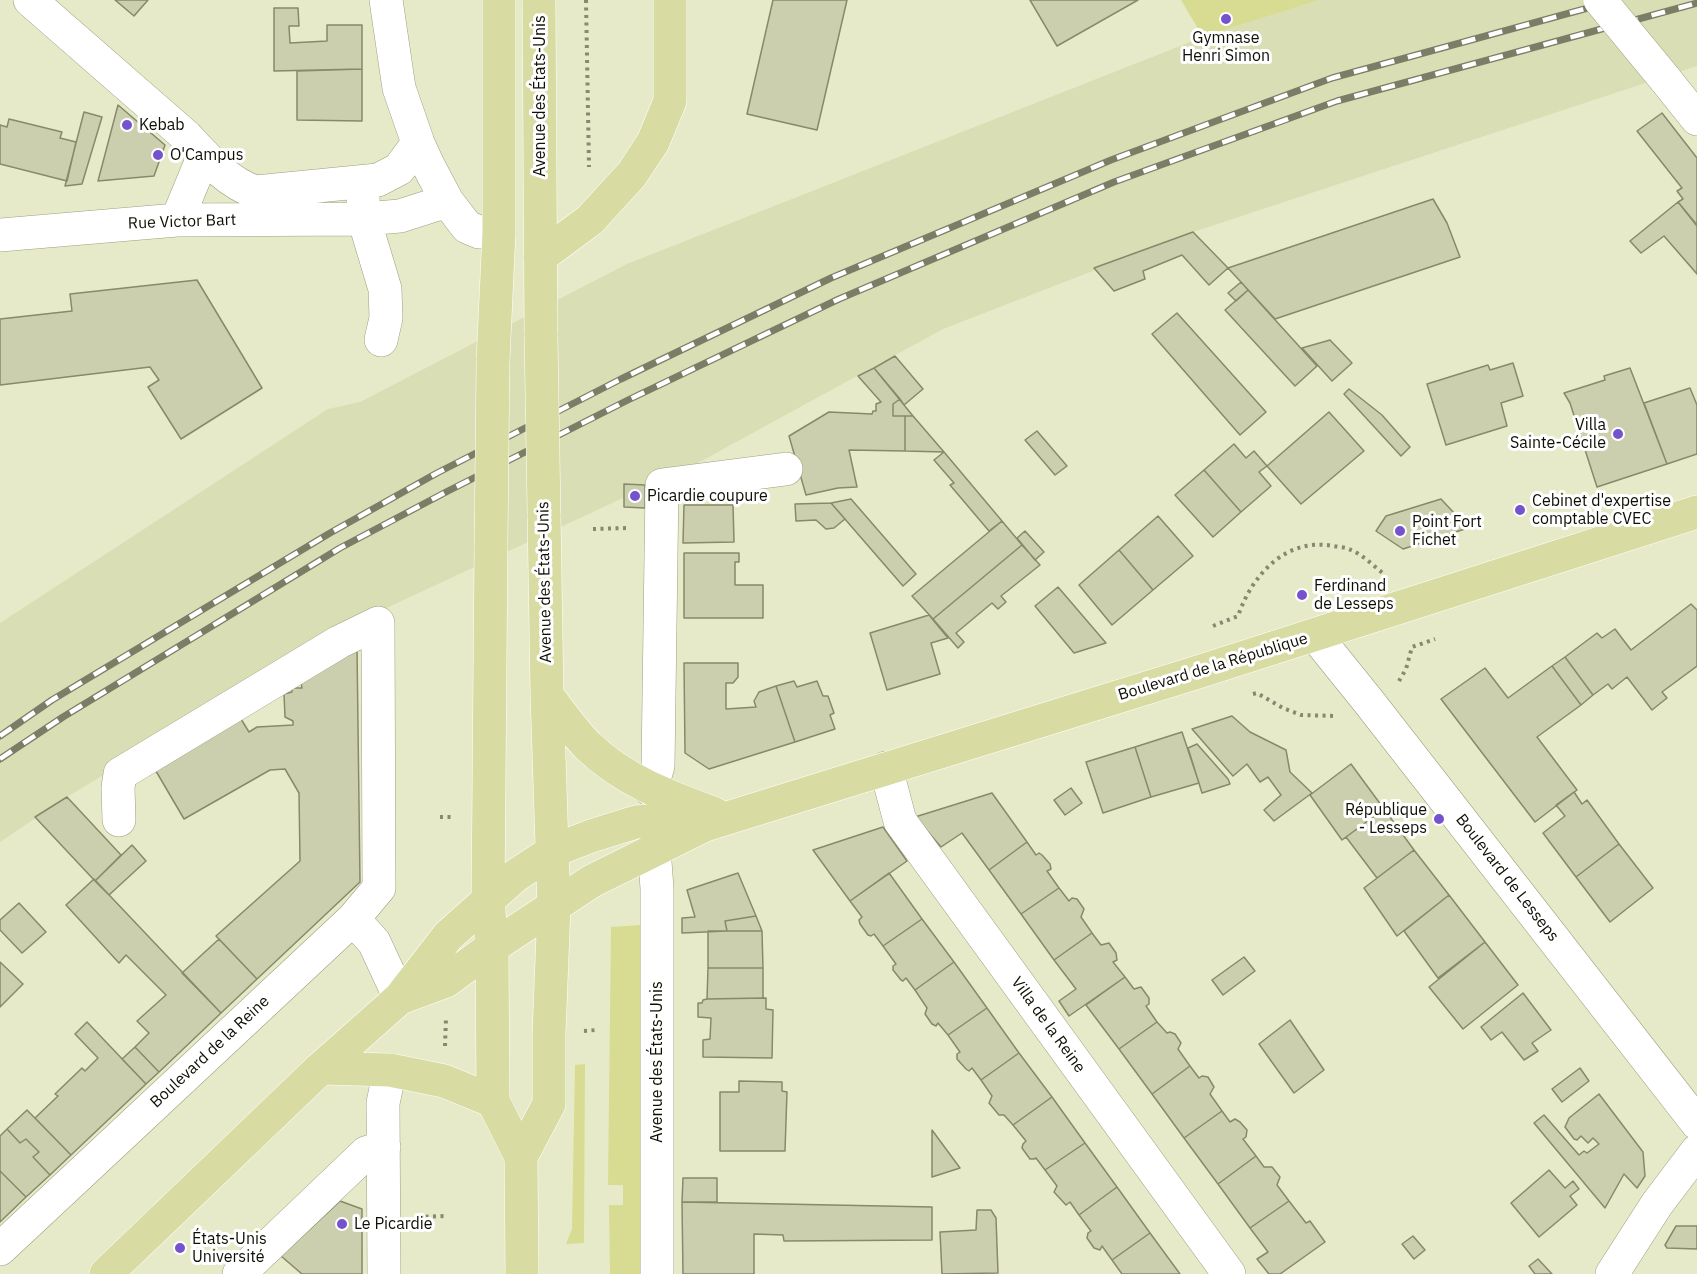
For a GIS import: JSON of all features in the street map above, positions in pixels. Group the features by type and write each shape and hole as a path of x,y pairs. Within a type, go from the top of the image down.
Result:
{"main road":[{"name":"Avenue des États-Unis","path":"499,0 499,232 493,361 488,899 492,947 493,1101 521,1157 522,1274"},
{"name":"Avenue des États-Unis","path":"521,1157 549,1104 554,907 547,695 541,336 539,0"},
{"path":"540,257 590,220 632,174 653,142 670,101 670,0"},
{"name":"Boulevard de la République","path":"492,947 592,881 654,849 716,822 1315,635 1697,512"},
{"path":"547,695 588,746 619,772 716,822"},
{"name":"Boulevard de la République","path":"488,899 515,876 553,851 591,836 636,822 660,820 716,822"},
{"path":"106,1274 321,1068 400,998 448,936 488,899"},
{"path":"400,998 446,981 492,947"},
{"path":"321,1068 390,1070 444,1081 493,1101"}],"street":[{"name":"Rue Victor Bart","path":"30,0 187,137 241,188 256,192 363,183"},
{"path":"386,0 399,88 418,143 447,201 467,227 479,232 499,232"},
{"path":"1600,0 1697,119"},
{"path":"381,340 386,318 385,289 364,219 363,183 378,180 399,169 418,143"},
{"path":"177,220 204,154"},
{"path":"364,219 400,216 447,201"},
{"name":"Rue Victor Bart","path":"0,235 177,220 364,219"},
{"path":"651,790 658,766 663,485 786,469"},
{"path":"119,820 120,774 339,642 378,622 379,888 353,919 374,942 400,998"},
{"name":"Boulevard de Lesseps","path":"1315,635 1370,702 1697,1123"},
{"name":"Villa de la Reine","path":"886,768 900,822 1229,1274"},
{"name":"Avenue des États-Unis","path":"654,849 657,888 657,1274"},
{"name":"Boulevard de la Reine","path":"0,1249 353,919"},
{"path":"384,1274 383,1103 390,1070"},
{"path":"240,1274 366,1153 384,1147"},
{"path":"1612,1274 1657,1204 1697,1151"}],"path":[{"path":"586,0 590,220"},
{"path":"1213,626 1238,616 1248,593 1265,570 1289,550 1317,543 1351,549 1389,578"},
{"path":"1396,685 1406,669 1412,647 1435,639"},
{"path":"1249,696 1257,693 1301,715 1342,717"}],"shaded area":[{"path":"1319,0 1697,0 1697,66 1196,231 943,329 694,465 352,624 67,797 0,842 0,623 328,409 360,402 627,264 1203,37"}],"green space":[{"name":"Gymnase Henri Simon","path":"1181,0 1319,0 1203,37"},
{"path":"640,925 644,1274 610,1274 609,1205 623,1205 623,1185 608,1185 611,927"},
{"path":"585,1064 584,1243 566,1244 572,1229 575,1065"}],"building":[{"path":"115,0 148,0 134,16"},
{"path":"773,0 847,0 817,130 747,114"},
{"path":"1030,0 1138,0 1057,46"},
{"path":"274,8 298,8 299,26 289,26 290,43 327,41 327,25 362,25 362,69 274,71"},
{"path":"362,69 362,121 297,120 297,71"},
{"name":"Kebab","path":"118,105 165,145 154,176 98,181"},
{"path":"84,112 102,117 82,184 65,186"},
{"path":"1662,113 1697,158 1697,226 1678,202 1683,199 1677,191 1682,188 1637,131"},
{"path":"9,119 62,132 60,138 76,142 67,181 0,164 0,125 7,127"},
{"path":"1433,199 1447,223 1460,257 1275,319 1228,268"},
{"path":"1678,202 1697,225 1697,274 1664,236 1641,253 1630,241"},
{"path":"1193,232 1228,268 1209,285 1182,255 1143,271 1145,279 1114,291 1094,268"},
{"path":"197,280 262,388 181,439 148,387 159,380 150,367 0,385 0,319 72,311 70,294"},
{"path":"1241,282 1248,290 1236,301 1228,293"},
{"path":"1248,290 1317,366 1295,386 1225,310"},
{"path":"1177,313 1266,412 1240,435 1152,334"},
{"path":"1330,340 1352,363 1332,381 1302,348"},
{"path":"895,356 923,389 904,405 874,368"},
{"path":"1513,363 1523,396 1501,403 1507,426 1446,445 1427,384 1488,365 1490,370"},
{"path":"874,368 900,399 893,404 893,416 905,416 905,451 849,450 857,487 838,488 806,495 789,436 829,412 872,414 876,411 876,404 881,402 858,376"},
{"name":"Villa Sainte-Cécile","path":"1630,368 1667,464 1597,487 1570,403 1564,393 1605,380 1604,376"},
{"path":"1690,388 1697,405 1697,454 1667,464 1644,403"},
{"path":"1349,389 1382,415 1410,447 1401,456 1344,394"},
{"path":"900,399 913,416 893,416 893,404"},
{"path":"1329,412 1364,451 1301,504 1267,466"},
{"path":"905,416 913,416 944,452 905,451"},
{"path":"1037,431 1067,466 1055,475 1025,440"},
{"path":"1234,444 1246,458 1254,451 1267,466 1259,472 1271,486 1241,512 1204,470"},
{"path":"944,452 1002,521 989,531 950,485 954,483 934,460"},
{"path":"1204,470 1241,512 1213,537 1175,495"},
{"name":"Picardie coupure","path":"624,484 645,485 645,508 624,507"},
{"path":"851,499 916,574 903,586 831,503"},
{"path":"1441,499 1468,528 1403,549 1376,531 1386,516"},
{"path":"831,503 845,519 834,528 826,529 816,520 796,521 795,504"},
{"path":"684,505 733,505 734,542 683,543"},
{"path":"1158,516 1193,556 1153,590 1119,550"},
{"path":"1002,521 1022,545 933,619 912,596"},
{"path":"1025,531 1044,552 1035,560 1017,538"},
{"path":"1022,545 1040,565 1001,596 1006,602 998,609 992,603 956,633 964,642 958,648 933,619"},
{"path":"1119,550 1153,590 1112,625 1079,585"},
{"path":"684,553 739,553 739,562 735,562 735,585 763,585 763,618 684,618"},
{"path":"1058,587 1106,643 1074,653 1035,606"},
{"path":"1691,604 1697,610 1697,666 1662,692 1667,698 1652,710 1627,677 1612,689 1608,684 1593,695 1565,657 1597,633 1602,638 1615,629 1631,650"},
{"path":"929,615 948,638 931,643 940,674 887,690 870,633"},
{"path":"357,648 360,882 257,979 216,936 300,861 299,793 285,769 270,770 184,819 153,766 241,719 249,732 257,727 293,725 293,721 285,717 284,694 292,692 292,688 302,688 300,676"},
{"path":"1565,657 1593,695 1581,705 1552,666"},
{"path":"684,663 738,663 738,677 733,683 726,683 726,709 756,707 754,701 759,692 776,686 795,742 709,769 685,753"},
{"path":"1552,666 1581,705 1537,737 1577,790 1535,822 1441,699 1485,668 1508,698"},
{"path":"794,681 797,687 817,681 823,696 828,696 834,713 830,715 835,729 795,742 776,686"},
{"path":"1232,716 1250,732 1286,750 1290,772 1312,793 1274,821 1264,810 1281,795 1268,777 1260,782 1247,764 1233,776 1192,729"},
{"path":"1182,732 1199,783 1151,797 1135,747"},
{"path":"1197,744 1230,784 1202,793 1188,748"},
{"path":"1135,747 1151,797 1103,813 1086,762"},
{"path":"1351,764 1384,809 1342,840 1310,795"},
{"path":"1071,788 1082,803 1065,815 1054,800"},
{"path":"1574,792 1582,804 1587,800 1619,844 1576,877 1543,833 1565,816 1556,805"},
{"path":"992,793 1027,842 989,870 962,833 941,847 915,817"},
{"path":"67,797 121,855 95,881 35,817"},
{"path":"1384,809 1414,850 1377,878 1346,837"},
{"path":"883,827 907,861 850,901 813,850"},
{"path":"1027,842 1036,855 1039,853 1050,864 1051,869 1047,871 1059,888 1021,914 989,870"},
{"path":"1619,844 1653,888 1610,922 1576,877"},
{"path":"132,845 146,861 109,895 95,881"},
{"path":"1414,850 1449,895 1397,936 1364,888"},
{"path":"738,873 756,916 725,921 727,931 682,933 682,918 695,917 687,890"},
{"path":"889,873 922,919 883,946 874,934 868,935 860,924 859,920 862,917 850,901"},
{"path":"94,879 221,1013 159,1072 135,1047 149,1033 137,1021 166,995 126,955 119,963 66,905"},
{"path":"1059,888 1069,901 1072,898 1077,899 1084,909 1081,917 1092,933 1054,960 1021,914"},
{"path":"1449,895 1485,942 1438,978 1404,931"},
{"path":"19,903 46,932 22,953 0,930 0,920"},
{"path":"756,916 762,931 727,931 725,921"},
{"path":"922,919 954,962 915,990 906,978 901,980 893,970 896,964 883,946"},
{"path":"708,931 762,931 763,968 708,968"},
{"path":"1092,933 1101,945 1109,943 1116,953 1117,960 1113,962 1125,977 1069,1016 1059,1001 1076,989 1054,960"},
{"path":"219,939 257,979 221,1013 182,973"},
{"path":"1485,942 1518,985 1463,1029 1429,987"},
{"path":"1244,957 1255,971 1223,995 1212,980"},
{"path":"0,962 23,984 0,1007"},
{"path":"954,962 987,1008 948,1035 938,1023 936,1026 932,1024 925,1014 927,1008 915,990"},
{"path":"708,968 763,968 763,998 707,999"},
{"path":"1125,977 1134,989 1141,987 1149,998 1149,1004 1146,1006 1157,1022 1119,1049 1086,1005"},
{"path":"1523,993 1551,1030 1532,1043 1538,1051 1524,1060 1502,1032 1491,1040 1481,1027"},
{"path":"766,998 766,1009 773,1010 772,1058 703,1057 703,1040 710,1039 711,1018 698,1017 698,1003 707,999"},
{"path":"987,1008 1019,1053 981,1080 972,1068 969,1071 957,1059 957,1054 960,1052 948,1035"},
{"path":"1290,1020 1324,1070 1294,1093 1259,1044"},
{"path":"87,1022 146,1084 71,1155 35,1118 58,1096 55,1094 82,1068 85,1071 98,1058 75,1034"},
{"path":"1157,1022 1167,1033 1175,1034 1181,1043 1178,1049 1190,1066 1152,1094 1119,1049"},
{"path":"135,1047 159,1072 146,1084 122,1059"},
{"path":"1019,1053 1052,1097 1013,1125 1004,1115 999,1115 989,1103 992,1096 981,1080"},
{"path":"1190,1066 1199,1078 1208,1077 1214,1087 1210,1094 1222,1111 1184,1138 1152,1094"},
{"path":"1580,1068 1589,1081 1562,1102 1552,1089"},
{"path":"739,1081 782,1082 782,1091 787,1092 785,1151 720,1151 720,1092 739,1092"},
{"path":"1599,1094 1643,1152 1645,1176 1637,1188 1624,1174 1605,1208 1534,1123 1544,1115 1579,1155 1584,1151 1587,1153 1599,1144 1593,1138 1588,1143 1581,1136 1577,1140 1574,1139 1565,1127 1569,1118"},
{"path":"1052,1097 1085,1143 1045,1170 1036,1158 1030,1159 1022,1148 1026,1141 1013,1125"},
{"path":"27,1110 71,1155 50,1175 33,1157 39,1152 26,1139 20,1143 7,1129"},
{"path":"1222,1111 1230,1122 1235,1119 1247,1130 1246,1137 1243,1139 1256,1156 1218,1184 1184,1138"},
{"path":"7,1129 20,1143 26,1139 39,1152 33,1157 50,1175 26,1197 0,1171 0,1136"},
{"path":"932,1130 960,1168 932,1177"},
{"path":"1085,1143 1117,1187 1079,1215 1070,1202 1066,1205 1054,1192 1057,1186 1045,1170"},
{"path":"1256,1156 1264,1167 1272,1167 1280,1177 1277,1185 1289,1201 1250,1228 1218,1184"},
{"path":"1549,1170 1565,1188 1573,1181 1579,1189 1570,1196 1577,1205 1539,1237 1511,1203"},
{"path":"0,1171 26,1197 0,1222"},
{"path":"683,1178 717,1178 717,1202 682,1202"},
{"path":"1117,1187 1150,1233 1112,1260 1102,1246 1100,1250 1094,1248 1087,1238 1091,1231 1079,1215"},
{"path":"340,1201 362,1209 362,1274 302,1274 281,1256"},
{"path":"1289,1201 1306,1223 1310,1221 1325,1242 1280,1274 1269,1274 1257,1259 1268,1252 1250,1228"},
{"path":"682,1202 932,1207 932,1240 784,1241 783,1235 754,1234 754,1274 683,1274"},
{"path":"977,1210 991,1210 996,1218 998,1273 942,1274 940,1232 976,1230"},
{"path":"1676,1226 1697,1226 1697,1249 1667,1248 1665,1245"},
{"path":"1150,1233 1180,1274 1122,1274 1112,1260"},
{"path":"1413,1236 1425,1250 1414,1259 1402,1244"},
{"path":"1538,1259 1552,1274 1535,1274 1529,1266"}],"railway":[{"path":"0,736 52,700 330,533 437,473 621,379 831,278 1111,160 1332,78 1617,0"},
{"path":"0,759 63,717 340,548 628,400 839,299 1114,182 1337,101 1697,3"}],"place":[{"name":"Gymnase Henri Simon","path":"1226,19"},
{"name":"Kebab","path":"127,125"},
{"name":"O'Campus","path":"158,155"},
{"name":"Villa Sainte-Cécile","path":"1618,434"},
{"name":"Picardie coupure","path":"635,496"},
{"name":"Cebinet d'expertise comptable CVEC","path":"1520,510"},
{"name":"Point Fort Fichet","path":"1400,531"},
{"name":"Ferdinand de Lesseps","path":"1302,595"},
{"name":"République - Lesseps","path":"1439,819"},
{"name":"Le Picardie","path":"342,1224"},
{"name":"États-Unis Université","path":"180,1248"}]}
